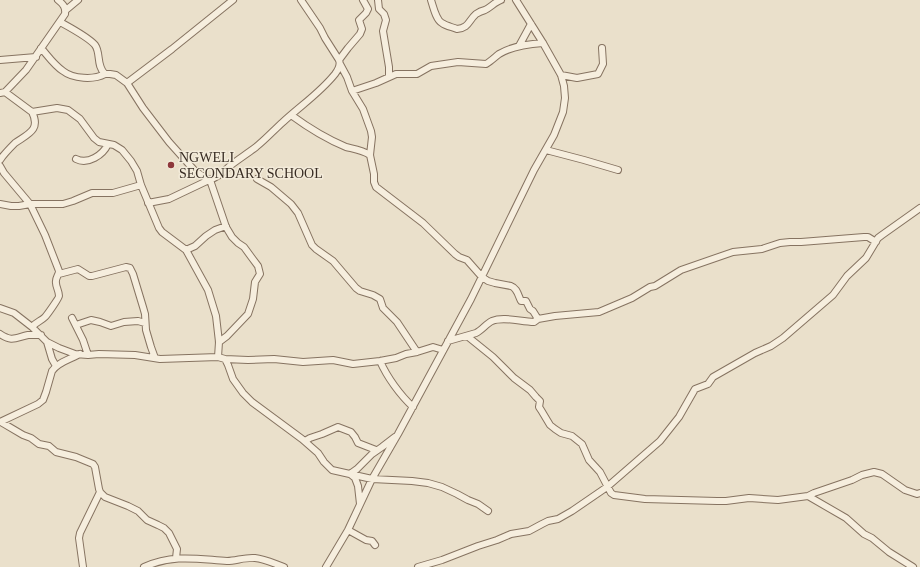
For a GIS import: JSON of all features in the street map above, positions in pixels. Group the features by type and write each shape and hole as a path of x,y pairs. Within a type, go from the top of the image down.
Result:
{"street":[{"path":"58,0 66,10"},
{"path":"0,160 11,147 29,135 35,124 36,118 32,112 2,92 26,70 60,22 66,10 78,0"},
{"path":"127,83 233,0"},
{"path":"301,0 340,62 352,90 363,109 371,131 372,137 370,155 376,187 423,223 455,254 467,260 482,276 491,282 513,287 521,301 526,301 529,308 538,320"},
{"path":"148,203 169,199 218,177 256,147 330,80 338,70 340,62 348,48 360,34 362,29 358,20 366,13 368,9 363,0"},
{"path":"378,0 379,9 386,20 383,30 389,66 389,76"},
{"path":"431,0 437,18 440,22 457,29 465,27 479,12 501,0"},
{"path":"326,567 348,530 372,479 413,407 471,299 534,170 554,135 563,112 565,98 561,75 516,0"},
{"path":"60,22 95,45 102,71 105,74"},
{"path":"519,46 531,24"},
{"path":"352,90 376,83 396,74 417,74 431,66 458,62 486,64 498,54 508,50 519,46 543,43"},
{"path":"41,48 64,72 74,76 86,78 101,77 105,74 110,74 127,83 143,108 169,142 195,171 209,180 226,226 232,237 244,247 258,266 260,274 256,282 253,299 248,314 227,336 219,342"},
{"path":"561,75 577,78 598,74 603,64 602,48"},
{"path":"0,60 36,57"},
{"path":"32,112 57,108 68,110 80,119 94,138 99,142 114,145 122,150 131,161 137,171 141,185 159,228 162,232 186,250 208,290 216,316 222,358 228,365 233,379 252,402 305,441 318,453 332,470 372,479 428,483 442,487 478,504 488,512"},
{"path":"291,115 300,122 329,138 345,146 370,155"},
{"path":"76,159 83,162 98,157 108,144"},
{"path":"546,150 618,170"},
{"path":"0,166 30,204 48,242 59,271 56,282 59,296 57,301 46,316 32,327"},
{"path":"257,179 272,187 287,200 295,210 312,245 316,249 333,261 356,288 360,291 374,295 380,300 384,308 397,322 417,352"},
{"path":"0,204 19,206 30,204 63,204 92,193 113,193 141,185"},
{"path":"418,567 442,560 511,534 530,531 548,521 558,519 608,487 660,441 679,417 695,389 708,384 713,377 783,338 832,295 847,276 866,258 878,238 920,208"},
{"path":"186,250 196,246 206,236 215,230 226,226"},
{"path":"448,341 480,331 490,322 500,319 534,322 555,316 599,312 632,298 681,270 733,252 762,249 780,243 790,242 864,237 868,237 876,242"},
{"path":"59,274 78,269 89,276 92,276 126,267 130,268 145,314 146,330 155,358"},
{"path":"0,308 14,313 41,335 47,342 52,359 56,366"},
{"path":"72,318 88,355"},
{"path":"76,325 91,320 111,326 124,322 138,321 145,323"},
{"path":"0,334 11,339 29,335 41,335"},
{"path":"467,336 493,357 514,378 530,390 540,401 541,410 550,425 561,433 572,436 582,444 589,460 600,472 611,493 614,495 645,499 726,501 749,498 778,500 808,496 814,492 874,472 882,474 904,490 917,494 920,493"},
{"path":"47,342 70,352 88,355 130,355 173,359 274,359 303,362 333,360 353,364 396,358 433,347 443,350"},
{"path":"1,422 38,404 43,400 52,371 56,366 80,354"},
{"path":"380,361 387,376 413,407"},
{"path":"1,422 39,444 49,446 56,452 76,457 93,464 95,467 100,492 105,497 138,511 147,520 164,528 169,533 177,549 176,558"},
{"path":"305,441 336,428 340,428 350,432 360,445 376,450"},
{"path":"350,474 376,450 398,434"},
{"path":"350,474 356,478 360,504"},
{"path":"84,567 79,538 80,533 100,492"},
{"path":"808,496 846,518 864,534 913,567"},
{"path":"348,530 366,540 372,541 375,545"},
{"path":"144,567 176,558 229,561 254,558 284,567"},
{"path":"212,567 213,559"}],"place":[{"name":"NGWELI SECONDARY SCHOOL","path":"171,165"}]}
